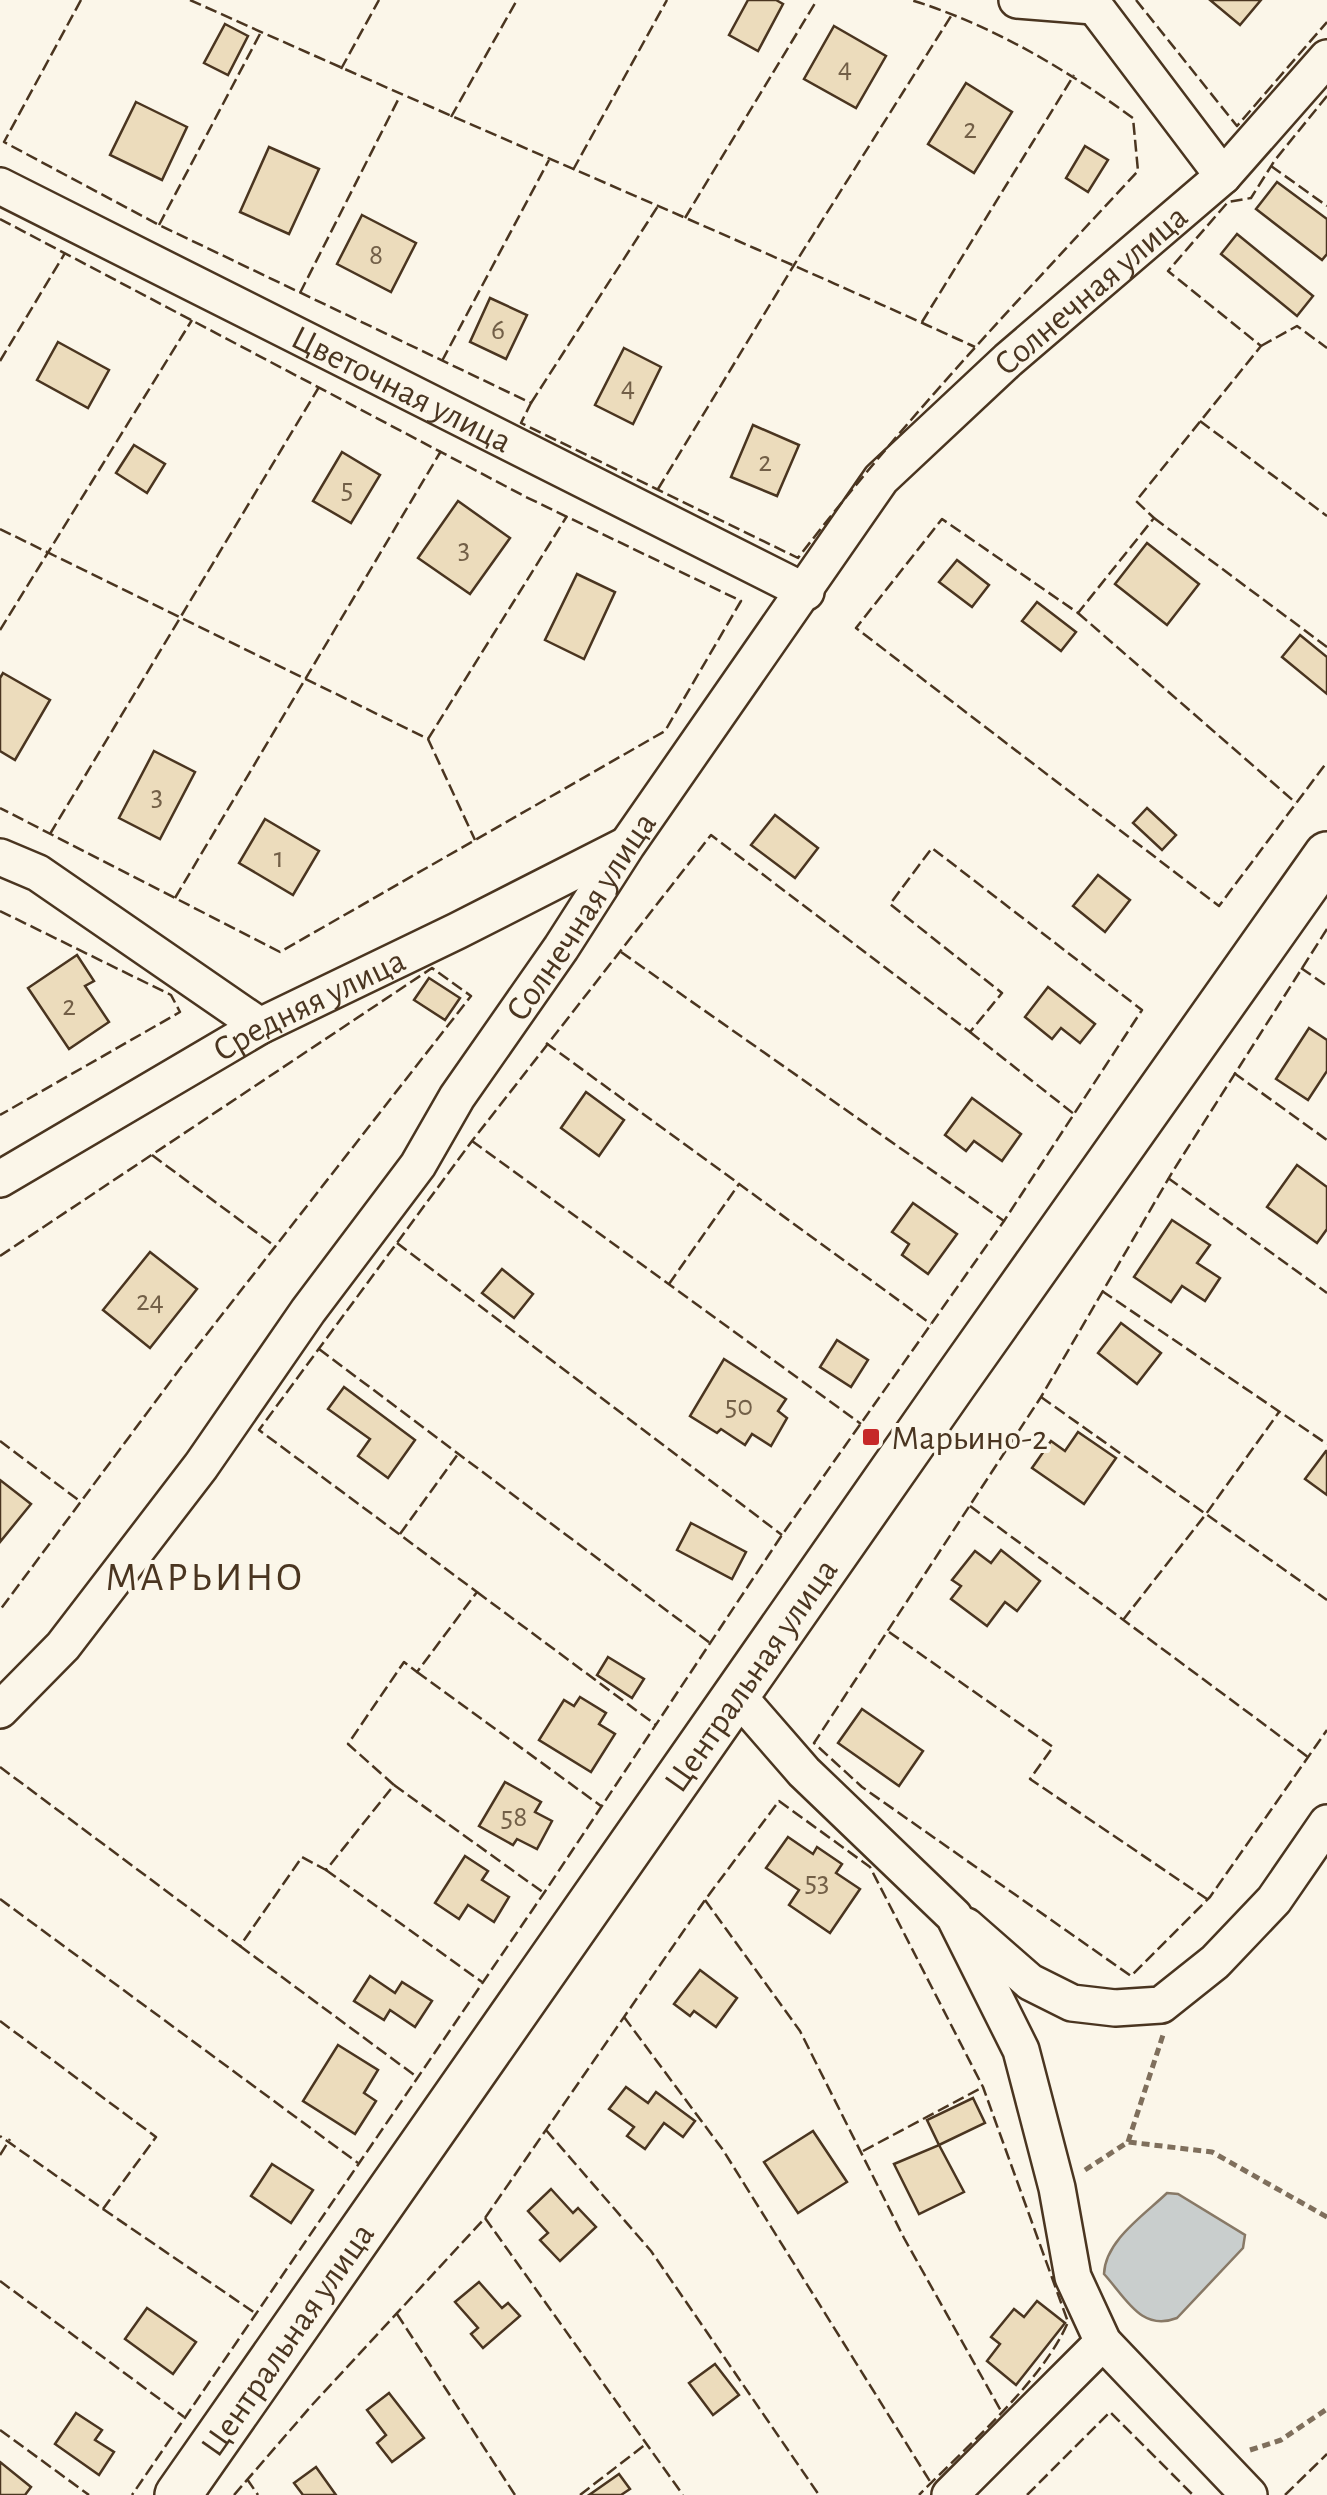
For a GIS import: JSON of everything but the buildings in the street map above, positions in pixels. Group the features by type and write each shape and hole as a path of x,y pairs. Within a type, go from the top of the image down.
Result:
{"main road":[{"name":"Центральная улица","path":"178,2495 1327,855"}],"street":[{"path":"1017,0 1092,3 1222,176"},
{"name":"Солнечная улица","path":"0,1710 63,1646 201,1466 308,1311 418,1164 457,1097 562,948 627,845 881,480 1008,360 1222,176 1327,58"},
{"name":"Цветочная улица","path":"0,186 806,592"},
{"name":"Средняя улица","path":"0,1179 260,1026 627,845"},
{"path":"0,858 38,872 260,1026"},
{"path":"737,1695 804,1772 954,1916 1030,1982 1072,2003 1116,2008 1162,2005 1216,1962 1274,1900 1327,1823"},
{"path":"954,1916 1021,2050 1057,2188 1073,2277 1103,2342 1250,2495"},
{"path":"950,2495 1103,2342"}],"path":[{"path":"1057,2188 1128,2142 1177,1993"},
{"path":"1128,2142 1212,2152 1327,2217"},
{"path":"1212,2456 1281,2440 1327,2408"}],"shaded area":[{"path":"1167,2193 1178,2194 1245,2235 1243,2248 1177,2318 1164,2321 1144,2317 1135,2310 1104,2274 1118,2240"}],"fence":[{"path":"81,0 4,142 159,225 531,403 521,423 798,558 921,409 1138,171 1133,118 1027,50 970,22 911,0"},
{"path":"190,0 975,347"},
{"path":"341,69 379,0"},
{"path":"451,117 517,0"},
{"path":"573,170 667,0"},
{"path":"685,218 817,0"},
{"path":"1136,0 1237,126 1327,22"},
{"path":"658,489 953,13"},
{"path":"159,225 261,32"},
{"path":"922,322 1074,75"},
{"path":"300,293 400,96"},
{"path":"1327,96 1275,160 1251,198 1228,202 1168,271 1261,346 1136,501 1154,518 1078,613 942,519 856,628 1219,906 1327,762"},
{"path":"442,361 549,160"},
{"path":"1271,166 1327,206"},
{"path":"531,403 658,206"},
{"path":"0,219 526,497 741,601 665,731 280,952 0,808"},
{"path":"0,361 65,253"},
{"path":"0,630 192,320"},
{"path":"1261,346 1297,326 1327,348"},
{"path":"50,834 319,387"},
{"path":"1200,421 1327,516"},
{"path":"175,898 441,451"},
{"path":"428,739 567,516"},
{"path":"1154,518 1327,647"},
{"path":"0,529 428,739 475,840"},
{"path":"1078,613 1296,803"},
{"path":"0,1767 240,1946 302,1857 326,1870 394,1785 348,1744 404,1662 417,1672 477,1592 259,1430 472,1141 711,835 970,1032 1002,993 890,904 932,848 1142,1010 1004,1221 782,1535 544,1893 132,2495"},
{"path":"0,911 171,995 180,1012 0,1115"},
{"path":"1327,929 1173,1171 1041,1397 814,1743 862,1787 1131,1976 1210,1897 1327,1730"},
{"path":"621,952 1004,1221"},
{"path":"0,1256 432,968 471,996 185,1362 0,1610"},
{"path":"1301,968 1327,986"},
{"path":"970,1032 1074,1114"},
{"path":"546,1043 931,1324"},
{"path":"1234,1073 1327,1140"},
{"path":"472,1141 861,1424"},
{"path":"152,1155 276,1247"},
{"path":"1168,1178 1327,1293"},
{"path":"669,1284 739,1184"},
{"path":"397,1243 782,1535"},
{"path":"1102,1291 1327,1444"},
{"path":"319,1349 710,1643"},
{"path":"1041,1397 1327,1600"},
{"path":"1123,1620 1279,1412"},
{"path":"0,1441 81,1502"},
{"path":"400,1534 458,1454"},
{"path":"970,1506 1308,1757"},
{"path":"477,1592 656,1725"},
{"path":"889,1632 1053,1747 1030,1779 1207,1899"},
{"path":"417,1672 601,1806"},
{"path":"394,1785 544,1893"},
{"path":"234,2495 485,2218 705,1900 779,1801 870,1867 983,2087 1068,2322 1022,2390 919,2495"},
{"path":"326,1870 482,1982"},
{"path":"0,1899 358,2163"},
{"path":"705,1900 800,2031 904,2238 1001,2411"},
{"path":"240,1946 417,2077"},
{"path":"624,2017 723,2150 931,2483"},
{"path":"0,2021 156,2137 103,2209 0,2136"},
{"path":"863,2151 983,2087"},
{"path":"546,2130 651,2251 819,2495"},
{"path":"0,2155 10,2139"},
{"path":"103,2209 255,2313"},
{"path":"485,2218 683,2495"},
{"path":"0,2281 184,2417"},
{"path":"397,2314 515,2495"},
{"path":"1027,2495 1110,2412 1193,2495"},
{"path":"0,2430 89,2495"},
{"path":"580,2495 646,2444"},
{"path":"1285,2495 1327,2454"},
{"path":"247,2479 258,2495"}],"place":[{"name":"Марьино-2","path":"871,1437"}],"district":[{"name":"МАРЬИНО","path":"205,1576"}]}
